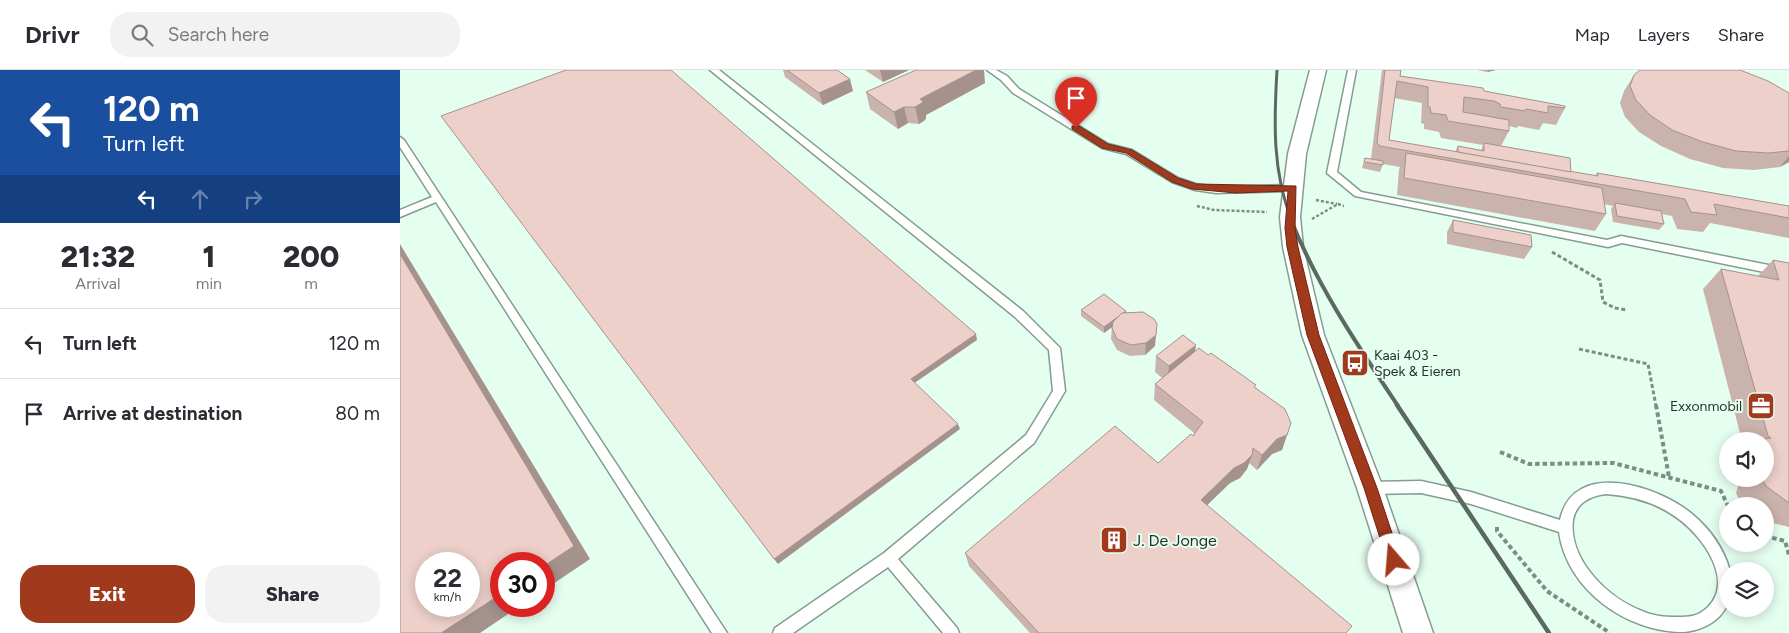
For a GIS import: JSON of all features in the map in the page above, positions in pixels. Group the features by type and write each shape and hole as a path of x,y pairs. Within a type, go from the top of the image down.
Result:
{"street":[{"path":"1318,70 1297,154 1302,194 1290,228 1292,247 1313,335 1370,488 1418,633"}],"lane":[{"path":"714,70 1019,314 1054,348 1059,391 1030,439 889,558 780,633"},
{"path":"992,70 1004,78 1016,91 1105,146 1129,152 1175,180 1195,187 1216,190 1302,194"},
{"path":"1352,70 1332,173 1358,194 1608,244 1621,239 1789,273"},
{"path":"400,140 720,633"},
{"path":"400,214 437,198"},
{"path":"1370,488 1421,487 1471,498 1500,509 1565,528"},
{"path":"1606,488 1623,489 1632,490 1660,500 1693,524 1715,550 1724,572 1725,594 1717,610 1698,623 1671,626 1640,618 1610,600 1585,577 1570,552 1565,528 1570,508 1584,494 1606,488"},
{"path":"889,558 952,633"}],"path":[{"path":"1302,194 1338,204"},
{"path":"1546,248 1600,280 1603,302 1615,308 1627,310"},
{"path":"1579,349 1648,364 1669,478"},
{"path":"1500,509 1497,531 1547,591 1610,633"},
{"path":"1774,538 1785,541 1789,555"}],"building":[{"path":"566,70 671,70 976,334 911,379 958,424 774,559 441,116"},
{"path":"787,70 837,70 850,79 819,93"},
{"path":"916,70 976,70 920,99 923,101 922,103 915,107 904,107 894,112 866,92"},
{"path":"1385,70 1401,70 1400,76 1483,88 1484,91 1565,106 1565,108 1548,106 1548,113 1526,109 1525,111 1501,107 1500,104 1494,101 1464,97 1463,112 1509,120 1509,131 1448,121 1446,115 1431,113 1430,107 1428,107 1428,87 1397,81 1389,140 1789,206 1789,218 1714,204 1717,215 1691,212 1685,199 1380,146 1377,143"},
{"path":"1640,70 1740,70 1768,81 1789,93 1789,151 1768,153 1736,151 1703,142 1672,130 1650,115 1636,100 1630,86 1634,75"},
{"path":"1484,143 1570,158 1571,172 1458,152 1458,146 1484,151"},
{"path":"1406,153 1602,188 1606,214 1404,178"},
{"path":"1365,158 1383,161 1383,165 1364,162"},
{"path":"1615,203 1661,211 1664,224 1617,216"},
{"path":"1453,220 1531,235 1532,247 1453,232"},
{"path":"400,254 574,546 555,559 555,552 490,552 490,601 480,608 480,552 415,552 415,617 466,617 441,633 400,633"},
{"path":"1773,260 1789,263 1789,503 1767,487 1774,487 1774,432 1767,432 1721,269 1779,280"},
{"path":"1104,294 1126,311 1104,327 1081,310"},
{"path":"1143,312 1154,319 1157,324 1156,335 1146,343 1131,345 1117,339 1112,328 1113,322 1122,313"},
{"path":"1183,335 1196,345 1169,366 1156,356"},
{"name":"J. De Jonge","path":"1199,348 1208,355 1211,353 1256,385 1254,387 1285,409 1291,423 1287,435 1277,439 1262,455 1253,448 1252,455 1244,463 1234,468 1201,500 1352,626 1346,633 1039,633 965,553 1115,426 1158,463 1191,434 1193,436 1203,422 1155,384"}],"railway":[{"path":"1277,70 1276,146 1285,203 1292,221"},
{"path":"1291,220 1313,269 1326,292 1398,406"},
{"path":"1397,405 1549,633"}],"place":[{"name":"Kaai 403 - Spek & Eieren","path":"1355,363"},
{"name":"Exxonmobil","path":"1761,406"},
{"name":"J. De Jonge","path":"1114,540"}],"route":[{"path":"1076,128 1105,146 1129,152 1175,180 1195,187 1216,190 1293,188 1290,216 1292,247 1313,335 1370,488 1394,560"}]}
